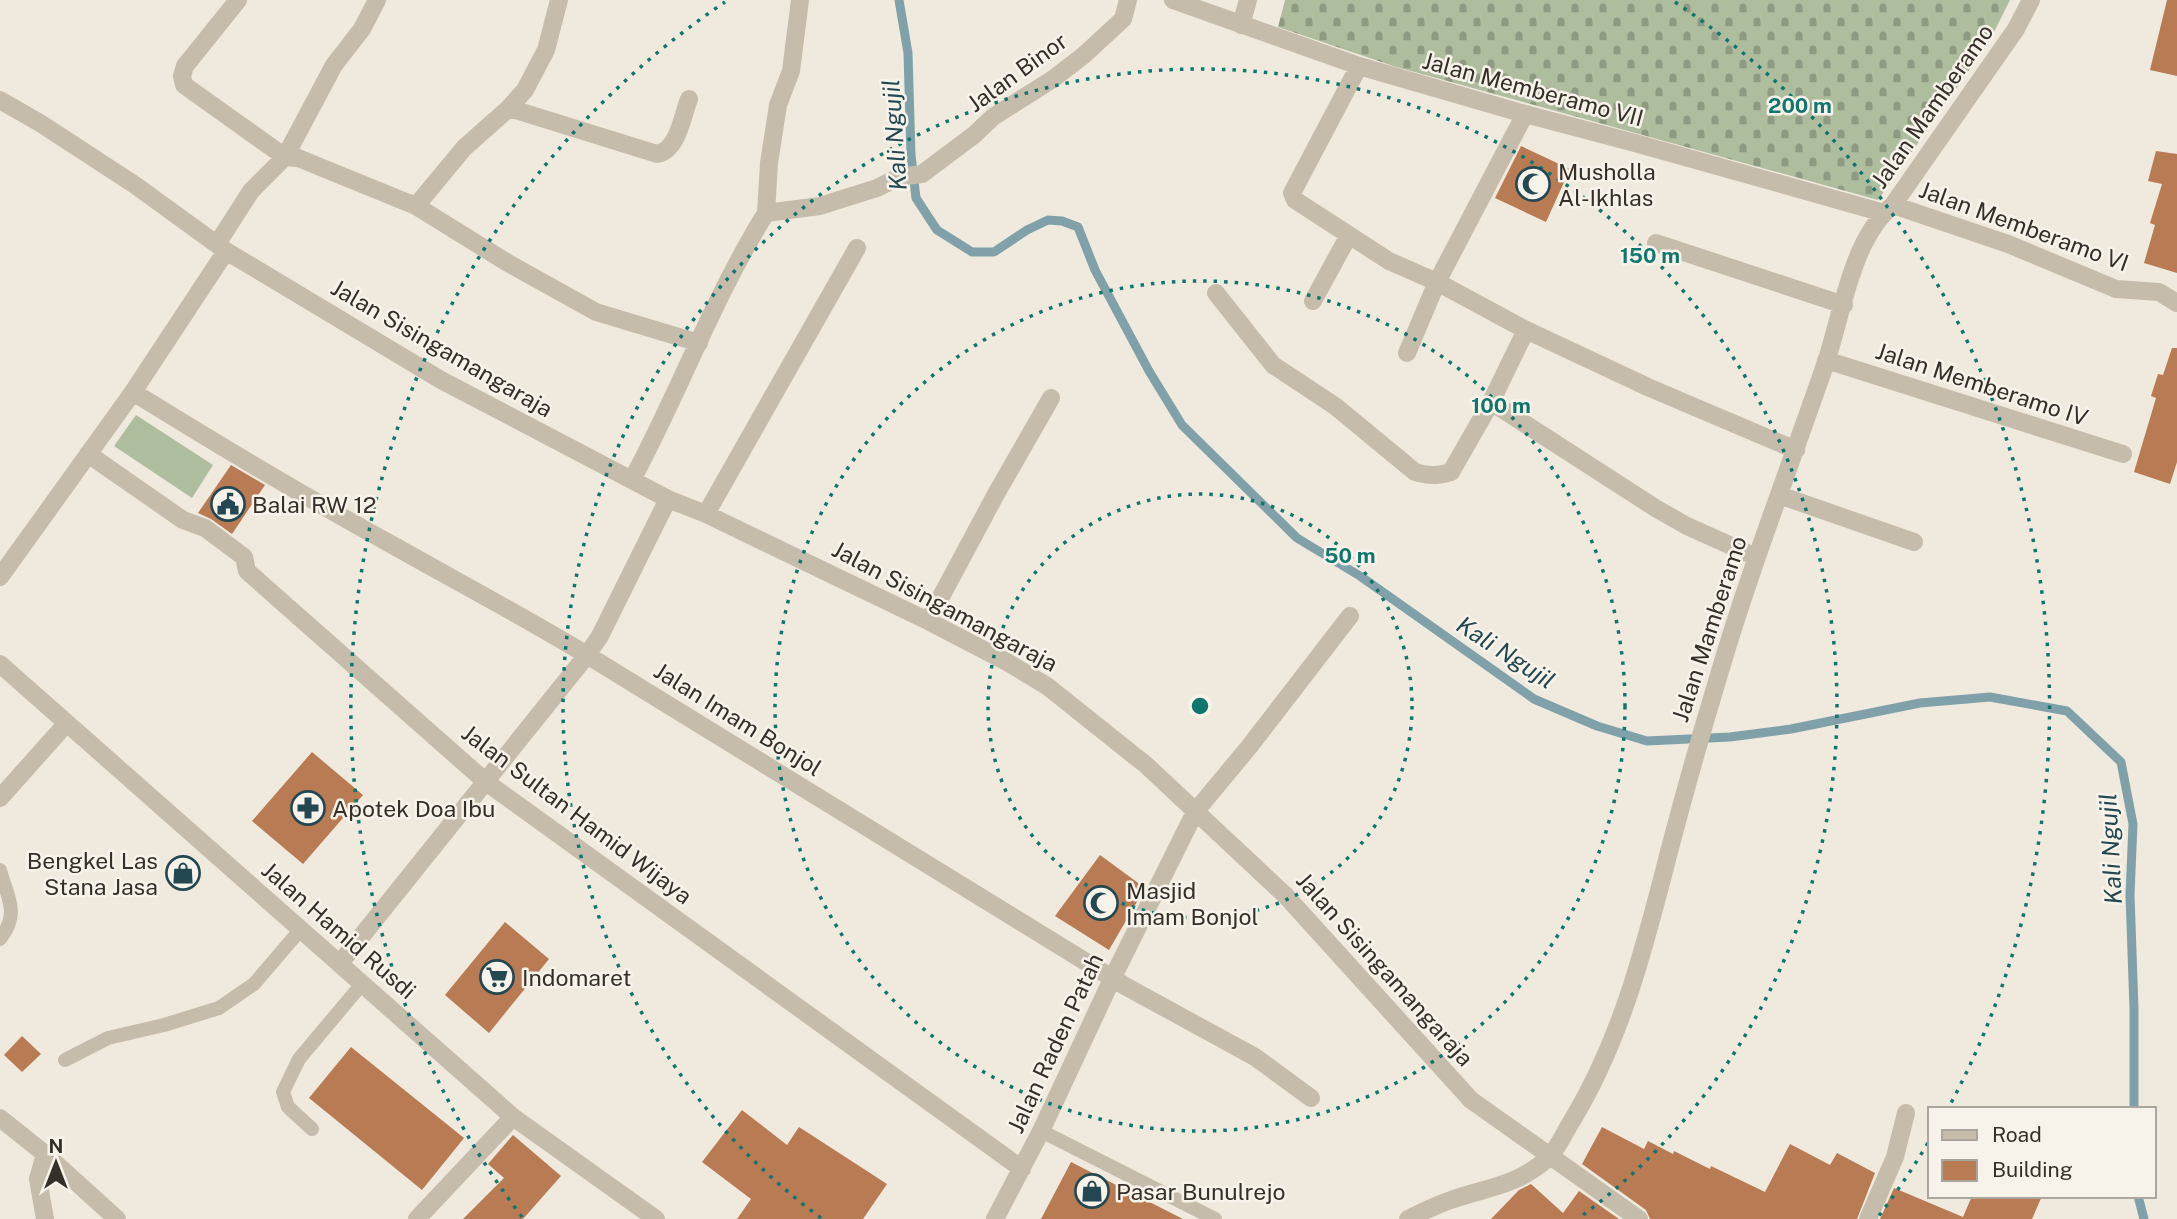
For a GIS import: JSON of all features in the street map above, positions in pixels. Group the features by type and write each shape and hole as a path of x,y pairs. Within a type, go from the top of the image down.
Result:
{"street":[{"path":"238,0 185,65 184,85 285,157 298,158 416,206 498,257 596,312 699,343"},
{"path":"0,577 133,392 222,248 251,191 285,157 334,65 362,29 377,0"},
{"path":"416,206 464,148 525,90 546,50 559,0"},
{"path":"632,480 660,428 744,249 766,214 769,163 778,105 790,71 800,0"},
{"name":"Jalan Binor","path":"766,214 820,206 877,188 899,177 922,174 974,135 993,117 1044,85 1084,55 1123,19 1128,0"},
{"name":"Jalan Memberamo VII","path":"1173,0 1359,66 1525,114 1888,209"},
{"path":"1241,25 1248,0"},
{"name":"Jalan Mamberamo","path":"1408,1219 1453,1199 1511,1183 1549,1157 1584,1100 1608,1052 1644,950 1683,797 1718,676 1756,557 1796,450 1858,257 1870,232 2017,29 2031,0"},
{"path":"1359,66 1292,193 1297,202 1389,261 1437,282 1526,330 1650,388 1796,450"},
{"path":"509,108 657,154 666,152 672,145 689,99"},
{"name":"Jalan Sisingamangaraja","path":"0,100 135,185 222,248 441,380 668,499 706,514 928,621 1007,662 1046,686 1146,765 1285,895 1471,1100 1639,1219"},
{"path":"1406,353 1437,282 1525,114"},
{"name":"Jalan Memberamo VI","path":"1888,209 2008,244 2116,289 2159,292 2177,303"},
{"path":"1313,301 1349,234"},
{"path":"1656,243 1844,304"},
{"path":"706,514 858,248"},
{"path":"1216,293 1273,365 1335,406 1415,472 1438,476 1451,472 1491,402 1526,330"},
{"name":"Jalan Memberamo IV","path":"1826,360 2123,454"},
{"name":"Jalan Imam Bonjol","path":"133,392 229,452 499,602 1113,977 1255,1057 1311,1098"},
{"path":"928,621 1051,398"},
{"path":"1491,402 1657,509 1687,526 1756,557"},
{"name":"Jalan Sultan Hamid Wijaya","path":"88,454 183,520 205,528 244,557 247,571 486,782 1022,1168"},
{"path":"1779,495 1914,542"},
{"path":"340,963 587,655 600,636 668,499"},
{"name":"Jalan Raden Patah","path":"995,1219 1041,1131 1113,977 1195,812 1350,616"},
{"name":"Jalan Hamid Rusdi","path":"0,664 513,1117 656,1219"},
{"path":"0,798 66,724"},
{"path":"1868,1219 1895,1157 1906,1113"},
{"path":"417,1219 513,1117"},
{"path":"0,1118 45,1154 117,1219"},
{"path":"45,1154 38,1179 45,1219"}],"lane":[{"path":"0,870 12,917 0,939"},
{"path":"65,1060 108,1038 219,1008 254,985 301,929"},
{"path":"312,1129 288,1107 283,1092 299,1059 362,984"},
{"path":"1041,1131 1215,1219"}],"green space":[{"path":"1285,0 2010,0 1989,42 1878,200 1393,66 1278,27"},
{"path":"136,415 213,465 192,498 114,446"}],"building":[{"path":"2167,0 2177,0 2177,76 2150,70"},
{"name":"Musholla Al-Ikhlas","path":"1521,146 1570,169 1546,222 1495,198"},
{"path":"2156,151 2177,154 2177,273 2144,263 2155,225 2150,223 2162,184 2148,181"},
{"path":"2172,348 2177,348 2177,462 2170,484 2134,472 2156,398 2151,396 2158,374 2163,375"},
{"name":"Balai RW 12","path":"231,465 265,485 232,534 198,513"},
{"name":"Apotek Doa Ibu","path":"312,752 363,795 303,864 252,821"},
{"name":"Masjid Imam Bonjol","path":"1100,855 1145,888 1109,950 1055,916"},
{"name":"Indomaret","path":"505,922 549,959 489,1033 445,995"},
{"path":"22,1036 41,1054 22,1072 4,1055"},
{"path":"351,1047 464,1138 422,1190 309,1098"},
{"path":"742,1110 787,1145 799,1127 887,1184 863,1219 737,1219 751,1199 702,1162"},
{"path":"1602,1127 1644,1149 1648,1141 1710,1169 1711,1166 1765,1192 1790,1144 1830,1165 1837,1153 1875,1173 1857,1219 1650,1219 1646,1210 1582,1164"},
{"path":"513,1135 561,1176 523,1219 463,1219 504,1178 488,1164"},
{"name":"Pasar Bunulrejo","path":"1071,1162 1183,1219 1041,1219"},
{"path":"1531,1184 1563,1213 1579,1191 1619,1219 1491,1219 1519,1190"},
{"path":"1894,1188 1963,1217 1971,1198 2041,1198 2032,1219 1880,1219"}],"waterway":[{"name":"Kali Ngujil","path":"899,0 908,53 911,155 916,198 937,230 972,252 994,252 1027,230 1048,220 1062,221 1078,227 1095,270 1149,371 1182,425 1297,538 1360,576 1534,699 1597,726 1647,741 1730,737 1791,729 1920,703 1990,697 2067,711 2121,762 2133,824 2130,895 2134,1107"},
{"name":"Kali Ngujil","path":"2139,1198 2144,1219"}],"place":[{"name":"Musholla Al-Ikhlas","path":"1533,184"},
{"name":"Balai RW 12","path":"228,504"},
{"name":"Apotek Doa Ibu","path":"308,808"},
{"name":"Bengkel Las Stana Jasa","path":"183,873"},
{"name":"Masjid Imam Bonjol","path":"1101,903"},
{"name":"Indomaret","path":"497,977"},
{"name":"Pasar Bunulrejo","path":"1092,1191"}]}
